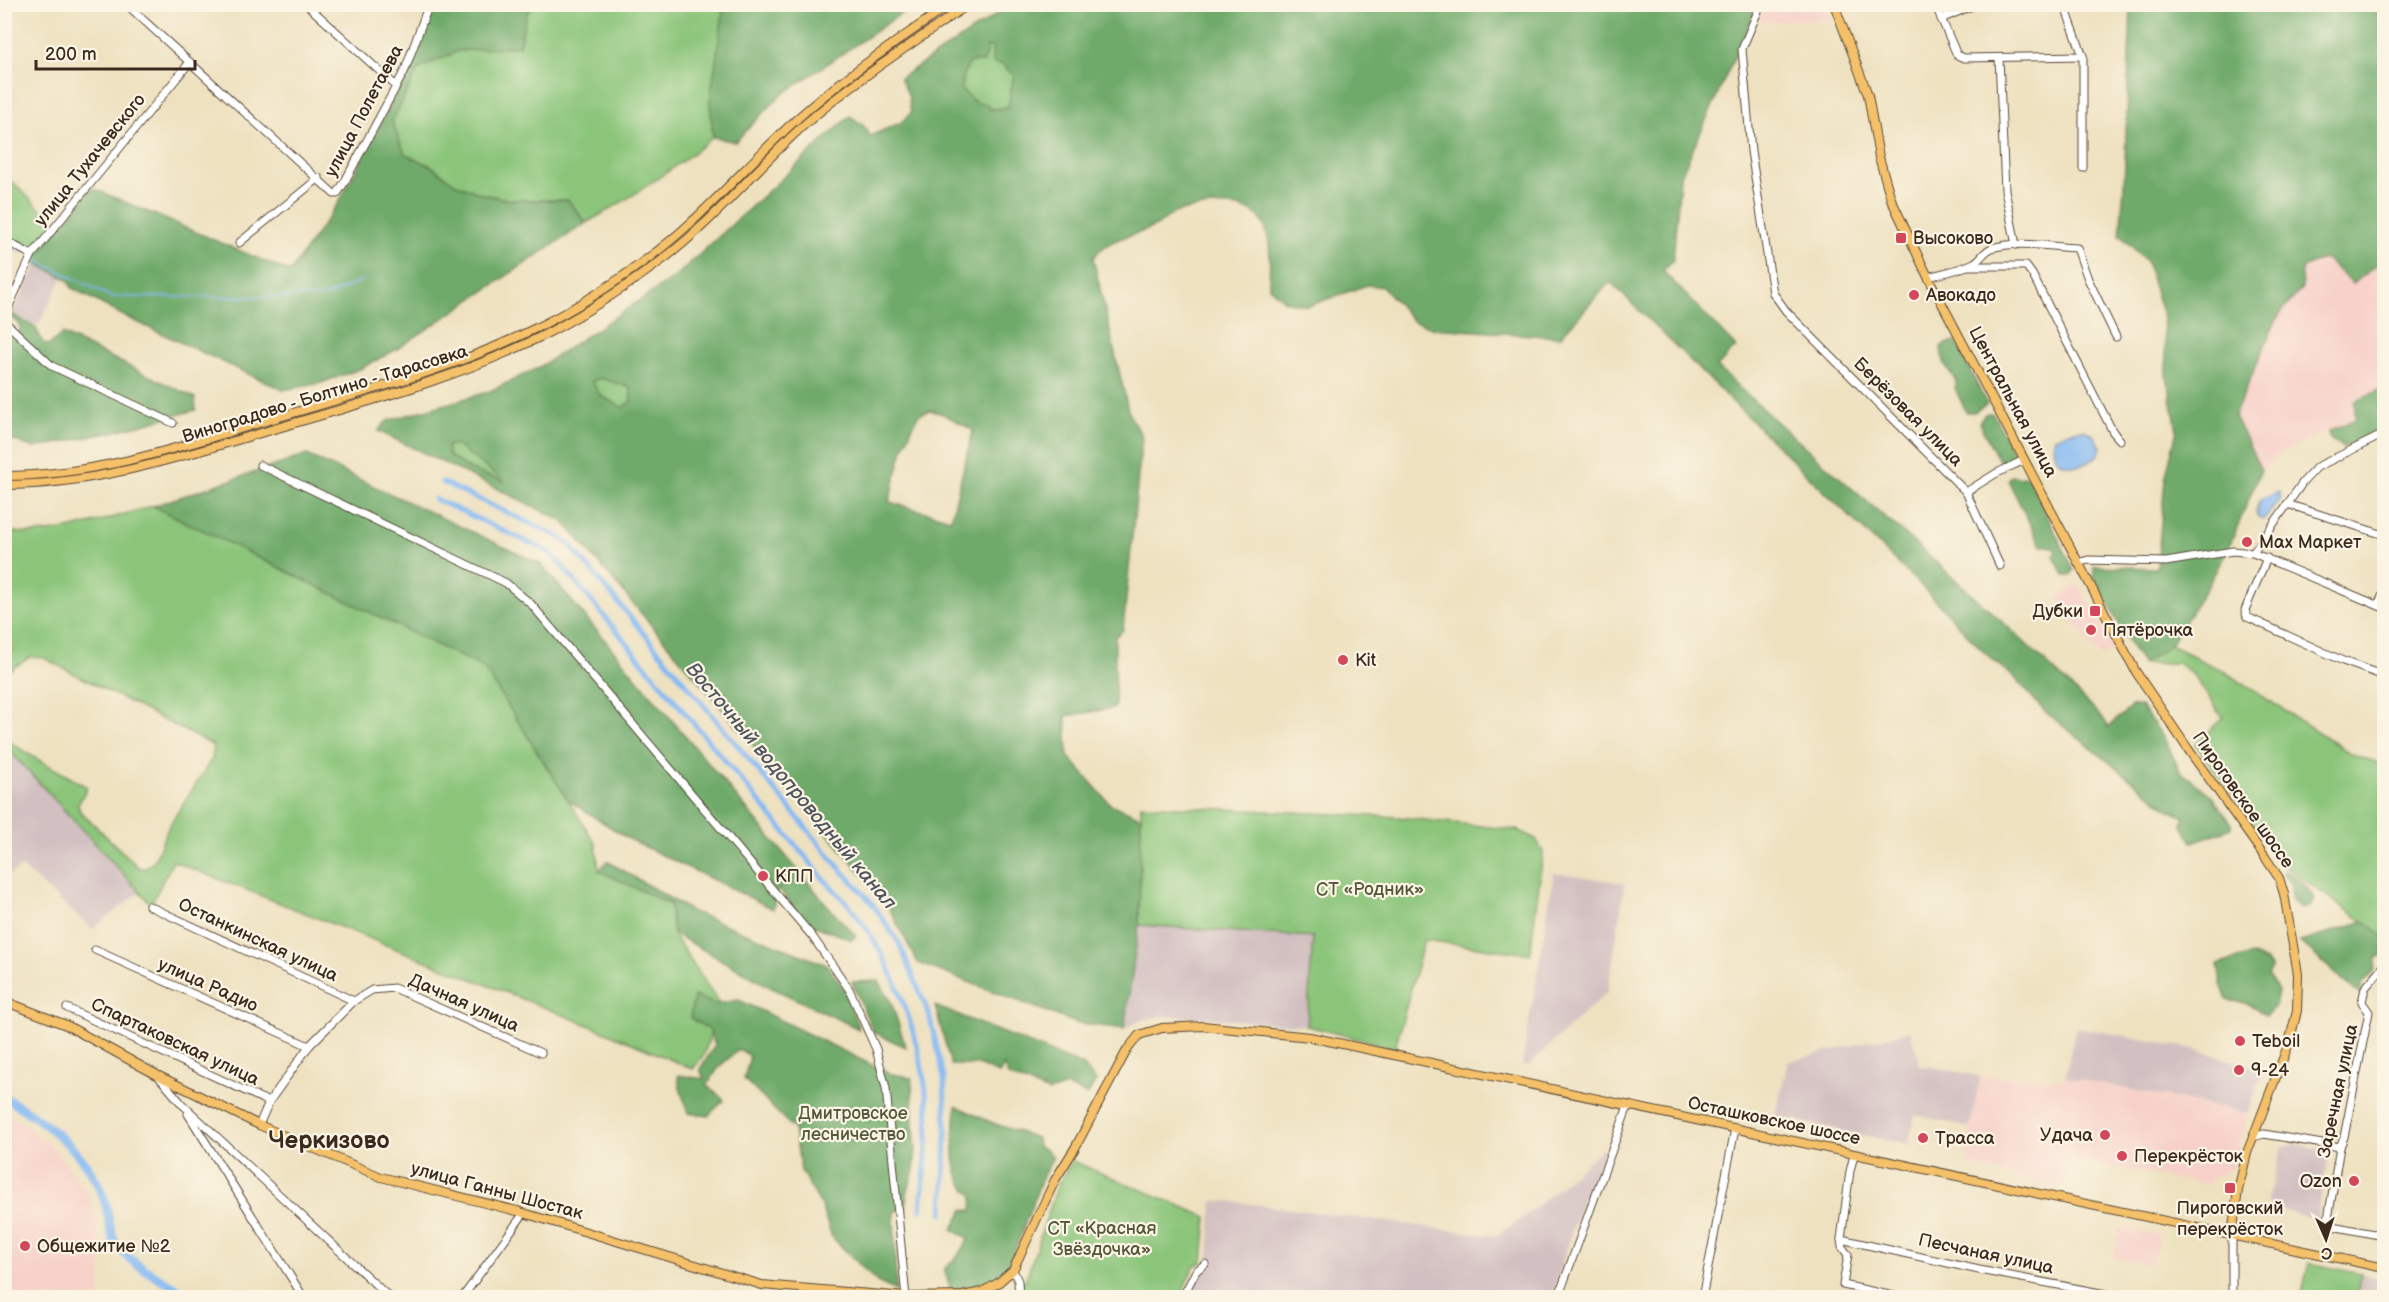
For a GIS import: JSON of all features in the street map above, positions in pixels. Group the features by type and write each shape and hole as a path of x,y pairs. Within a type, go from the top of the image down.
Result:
{"main road":[{"name":"Виноградово - Болтино - Тарасовка","path":"4,476 68,471 183,446 463,360 536,328 589,299 650,257 836,85 950,4"},
{"name":"Виноградово - Болтино - Тарасовка","path":"4,485 109,474 185,455 466,369 541,337 597,306 658,263 714,214 819,113 852,86 969,4"},
{"name":"Центральная улица","path":"1834,4 1868,95 1879,158 1891,199 1928,277 2136,672"},
{"name":"Пироговское шоссе","path":"2136,672 2278,878 2284,894 2298,974 2297,1011 2289,1043 2257,1125 2239,1184 2232,1235"},
{"name":"улица Ганны Шостак","path":"4,1001 66,1025 158,1075 259,1125 381,1177 524,1213 762,1285 906,1297 962,1296 982,1292 998,1283 1013,1270"},
{"name":"Осташковское шоссе","path":"1013,1270 1055,1180 1075,1148 1127,1050 1139,1035 1162,1028 1203,1026 1310,1037 2385,1268"}],"street":[{"path":"126,4 319,178 238,243"},
{"path":"306,4 396,86"},
{"name":"улица Полетаева","path":"319,178 334,194 337,194 411,57 429,4"},
{"name":"Берёзовая улица","path":"1761,4 1742,49 1751,151 1773,293 1786,310 1966,492 2000,566"},
{"path":"1935,4 1957,55 1964,58 2083,56"},
{"path":"1941,19 1976,4"},
{"path":"2064,4 2083,56 2083,168"},
{"path":"1999,58 2005,190 2016,245"},
{"name":"улица Тухачевского","path":"4,317 34,252 190,62"},
{"path":"4,240 34,252"},
{"path":"1928,277 1967,266 1977,261 1986,251 1994,248 2016,245 2077,248 2088,279 2116,338"},
{"path":"1967,266 2026,266 2113,432 2120,440"},
{"path":"4,321 52,366 173,423"},
{"path":"2253,553 2303,482 2317,467 2385,434"},
{"path":"1966,492 2024,460"},
{"path":"261,465 506,583 531,604 776,892 825,953 849,989 876,1049 886,1088 906,1297"},
{"path":"2287,504 2385,535"},
{"path":"2078,563 2088,560 2166,562 2233,551 2253,553 2267,558 2381,606 2385,592"},
{"path":"2267,558 2245,610 2247,617 2343,661 2385,676"},
{"name":"Останкинская улица","path":"149,906 354,1001"},
{"name":"улица Радио","path":"95,950 309,1046"},
{"name":"Заречная улица","path":"2385,966 2365,988 2362,1002 2369,1012 2340,1148 2327,1225 2385,1236"},
{"name":"Дачная улица","path":"259,1125 269,1102 309,1046 354,1001 372,990 394,988 541,1053"},
{"name":"Спартаковская улица","path":"68,1008 269,1102"},
{"path":"158,1075 182,1104 390,1298"},
{"path":"182,1104 304,1298"},
{"path":"1558,1298 1628,1106"},
{"path":"2257,1125 2260,1132 2264,1134"},
{"path":"1702,1298 1735,1129"},
{"path":"2253,1137 2264,1134 2340,1148"},
{"path":"1854,1155 1841,1239 1842,1247 1848,1255 1843,1285 1903,1298"},
{"path":"462,1298 524,1213"},
{"path":"2232,1235 2232,1298"},
{"name":"Песчаная улица","path":"1841,1239 1979,1270 2127,1298"},
{"path":"1182,1298 1196,1271 1205,1263"},
{"path":"1013,1270 1018,1281 1019,1298"}],"shaded area":[{"path":"1827,4 1831,19 1760,22 1765,5"},
{"path":"2324,258 2353,284 2384,259 2384,387 2352,401 2354,419 2280,453 2261,470 2234,416 2277,318 2302,288 2303,268"},
{"path":"37,265 62,278 38,326 12,313"},
{"path":"2079,585 2115,649 2100,656 2072,621 2058,596"},
{"path":"5,746 140,892 92,929 22,867 5,877"},
{"path":"1554,873 1625,883 1608,991 1528,1066 1522,1065"},
{"path":"1139,925 1313,937 1307,1026 1162,1016 1141,1020 1124,1029"},
{"path":"2076,1027 2194,1049 2263,1070 2249,1113 2065,1077"},
{"path":"1910,1031 1919,1058 1918,1065 1980,1076 1970,1127 1915,1115 1908,1145 1775,1116 1788,1062"},
{"name":"Удача","path":"1980,1076 2064,1080 2065,1077 2249,1113 2231,1170 2211,1178 2209,1185 2071,1160 2064,1189 1967,1165 1967,1143"},
{"path":"4,1111 51,1145 90,1196 102,1252 100,1297 5,1297"},
{"path":"2294,1144 2329,1150 2317,1220 2273,1207 2267,1200 2283,1146"},
{"path":"1602,1149 1606,1151 1575,1223 1552,1297 1420,1297 1402,1289 1396,1290 1394,1298 1185,1298 1197,1275 1208,1265 1213,1201 1228,1201 1496,1236 1534,1209"},
{"path":"2119,1228 2159,1235 2153,1265 2113,1258"},
{"path":"2361,1274 2384,1280 2384,1297 2356,1298"}],"green space":[{"path":"718,4 723,14 710,101 713,137 651,183 586,223 568,200 511,200 482,194 456,184 431,166 405,155 392,122 418,69 458,51 519,46 526,15 532,5"},
{"path":"433,5 532,5 526,16 519,46 458,51 418,69 392,122 405,154 431,166 456,184 482,194 511,200 568,200 586,223 397,349 360,369 321,383 283,390 122,315 72,288 67,279 37,264 38,255 92,188 290,272 339,202 409,70"},
{"path":"718,5 914,5 780,96 735,142 713,137 710,101 723,14"},
{"path":"1011,5 1758,5 1680,178 1673,260 1663,271 1736,347 1717,367 2011,630 2105,721 2108,727 2131,707 2140,706 2163,736 2180,771 2211,795 2232,824 2232,828 2192,842 2182,824 2184,817 2171,811 2044,711 2017,680 1984,652 1925,590 1610,282 1560,337 1432,328 1413,321 1383,287 1367,285 1308,306 1285,301 1269,287 1268,238 1263,223 1257,215 1236,207 1211,206 1174,213 1158,225 1107,245 1093,258 1129,414 1142,436 1123,630 1115,637 1115,708 1066,716 1068,756 1110,804 1141,817 1139,925 1124,1029 1076,1023 918,963 885,901 563,521 378,431 387,421 488,392 538,368 675,277 850,116 863,125 870,136 900,123 911,113 908,94 900,78","holes":["987,47 992,47 993,63 1003,65 1014,75 1008,107 990,110 987,104 974,102 961,89 963,75 970,62 984,62","601,378 631,388 631,401 623,408 600,395 592,381","930,410 943,414 973,430 951,519 889,502 903,449 918,415","455,444 505,482 471,470 449,456 447,446"]},
{"path":"2131,5 2384,5 2384,259 2353,284 2324,258 2303,268 2302,288 2277,318 2234,416 2261,470 2229,547 2208,585 2170,645 2142,664 2094,577 2094,566 2157,568 2165,479 2177,430 2167,376 2163,316 2146,261 2120,235"},
{"path":"987,46 993,47 1003,65 1014,75 1008,107 993,109 982,107 961,89 963,75 970,62 984,62"},
{"path":"4,177 15,184 59,228 38,255 5,238"},
{"path":"13,308 12,314 36,328 43,343 49,345 62,334 195,398 196,410 109,433 34,448 5,437 4,326 17,335 20,330 19,323 10,317 10,309"},
{"path":"1956,342 1987,404 1974,412 1966,412 1955,388 1956,380 1942,357 1941,347"},
{"path":"601,378 631,388 631,401 623,408 600,395 592,381"},
{"path":"2384,388 2384,429 2342,448 2340,443 2329,437 2328,432 2356,419 2354,402"},
{"path":"1985,414 1993,414 2016,460 2002,466 1979,423"},
{"path":"455,444 508,483 471,470 449,456 447,446"},
{"path":"307,455 541,564 833,912 856,936 852,940 807,923 778,888 773,909 629,839 568,800 484,668 153,506"},
{"path":"2012,475 2019,478 2026,476 2029,479 2074,570 2070,575 2064,575 2054,557 2056,550 2049,546 2042,546 2038,540 2008,480"},
{"path":"153,506 484,668 596,844 599,870 670,904 673,934 720,1004 704,1055 693,1069 601,1030 173,861 151,904 5,746 5,739 87,787 78,805 80,811 138,867 144,869 154,861 169,826 212,759 214,746 44,658 30,657 5,673 5,661 9,660 13,645 5,641 5,530 21,533 58,531"},
{"path":"2170,645 2225,672 2350,753 2384,766 2383,935 2284,866 2195,744 2223,718 2194,676 2178,663 2142,664"},
{"name":"СТ «Родник»","path":"1141,805 1398,817 1517,830 1536,839 1543,852 1530,954 1424,940 1395,1048 1307,1026 1313,937 1139,925"},
{"path":"607,861 691,911 827,965 844,989 859,1029 770,987 673,933 670,904 599,871"},
{"path":"2285,871 2310,891 2314,900 2310,907 2301,908 2292,901 2291,885 2283,875"},
{"path":"2364,921 2384,936 2384,955 2376,959 2374,971 2362,984 2360,995 2300,942"},
{"path":"2251,955 2266,961 2271,968 2267,975 2278,991 2275,1006 2266,1015 2245,1003 2227,1000 2221,984 2218,965"},
{"path":"879,981 891,1002 906,1047 873,1032 852,982"},
{"name":"Дмитровское лесничество","path":"694,996 716,1004 739,1000 888,1073 912,1078 916,1148 914,1170 905,1210 894,1211 896,1291 877,1282 832,1237 820,1203 801,1171 794,1129 744,1079 750,1056 739,1049 719,1067 707,1085 724,1100 708,1116 688,1113 678,1075 704,1079 700,1069 715,1045 709,1029 690,1018"},
{"path":"935,1006 1083,1065 1096,1081 1087,1095 1067,1086 1049,1092 1008,1076 1004,1066 999,1074 978,1065 951,1065"},
{"path":"956,1106 995,1124 1037,1138 1038,1147 1046,1150 1053,1157 1043,1176 1011,1261 993,1280 951,1291 944,1269 957,1257 969,1238 952,1230 964,1209 972,1211 973,1195 964,1187 955,1166"},
{"name":"СТ «Красная Звёздочка»","path":"1072,1161 1207,1217 1203,1262 1194,1266 1180,1297 1002,1298 1026,1279 1058,1184"},
{"path":"2309,1263 2361,1274 2356,1297 2301,1297"}],"water":[{"path":"2084,430 2094,435 2101,447 2097,455 2081,465 2063,463 2056,458 2053,450 2055,438 2071,431"},
{"path":"2279,492 2281,499 2263,520 2257,517 2256,510 2260,500"}],"waterway":[{"path":"4,245 22,253"},
{"path":"34,259 112,297 324,297 363,280"},
{"name":"Восточный водопроводный канал","path":"442,482 557,536 570,545 838,866 871,902 899,943 929,1014 944,1078 946,1130 943,1214"},
{"name":"Восточный водопроводный канал","path":"435,499 547,551 558,561 851,909 870,935 897,986 908,1015 923,1073 928,1127 921,1210"},
{"path":"4,1097 48,1127 75,1151 86,1165 103,1196 114,1240 123,1253 191,1298"}],"place":[{"name":"Высоково","path":"1901,238"},
{"name":"Авокадо","path":"1914,295"},
{"name":"Мах Маркет","path":"2247,542"},
{"name":"Дубки","path":"2095,611"},
{"name":"Пятёрочка","path":"2091,630"},
{"name":"Kit","path":"1343,660"},
{"name":"КПП","path":"763,876"},
{"name":"Teboil","path":"2240,1041"},
{"name":"9-24","path":"2239,1070"},
{"name":"Удача","path":"2105,1135"},
{"name":"Трасса","path":"1923,1138"},
{"name":"Перекрёсток","path":"2122,1156"},
{"name":"Ozon","path":"2354,1181"},
{"name":"Пироговский перекрёсток","path":"2230,1188"},
{"name":"Общежитие №2","path":"25,1246"}],"district":[{"name":"Черкизово","path":"329,1140"}]}
